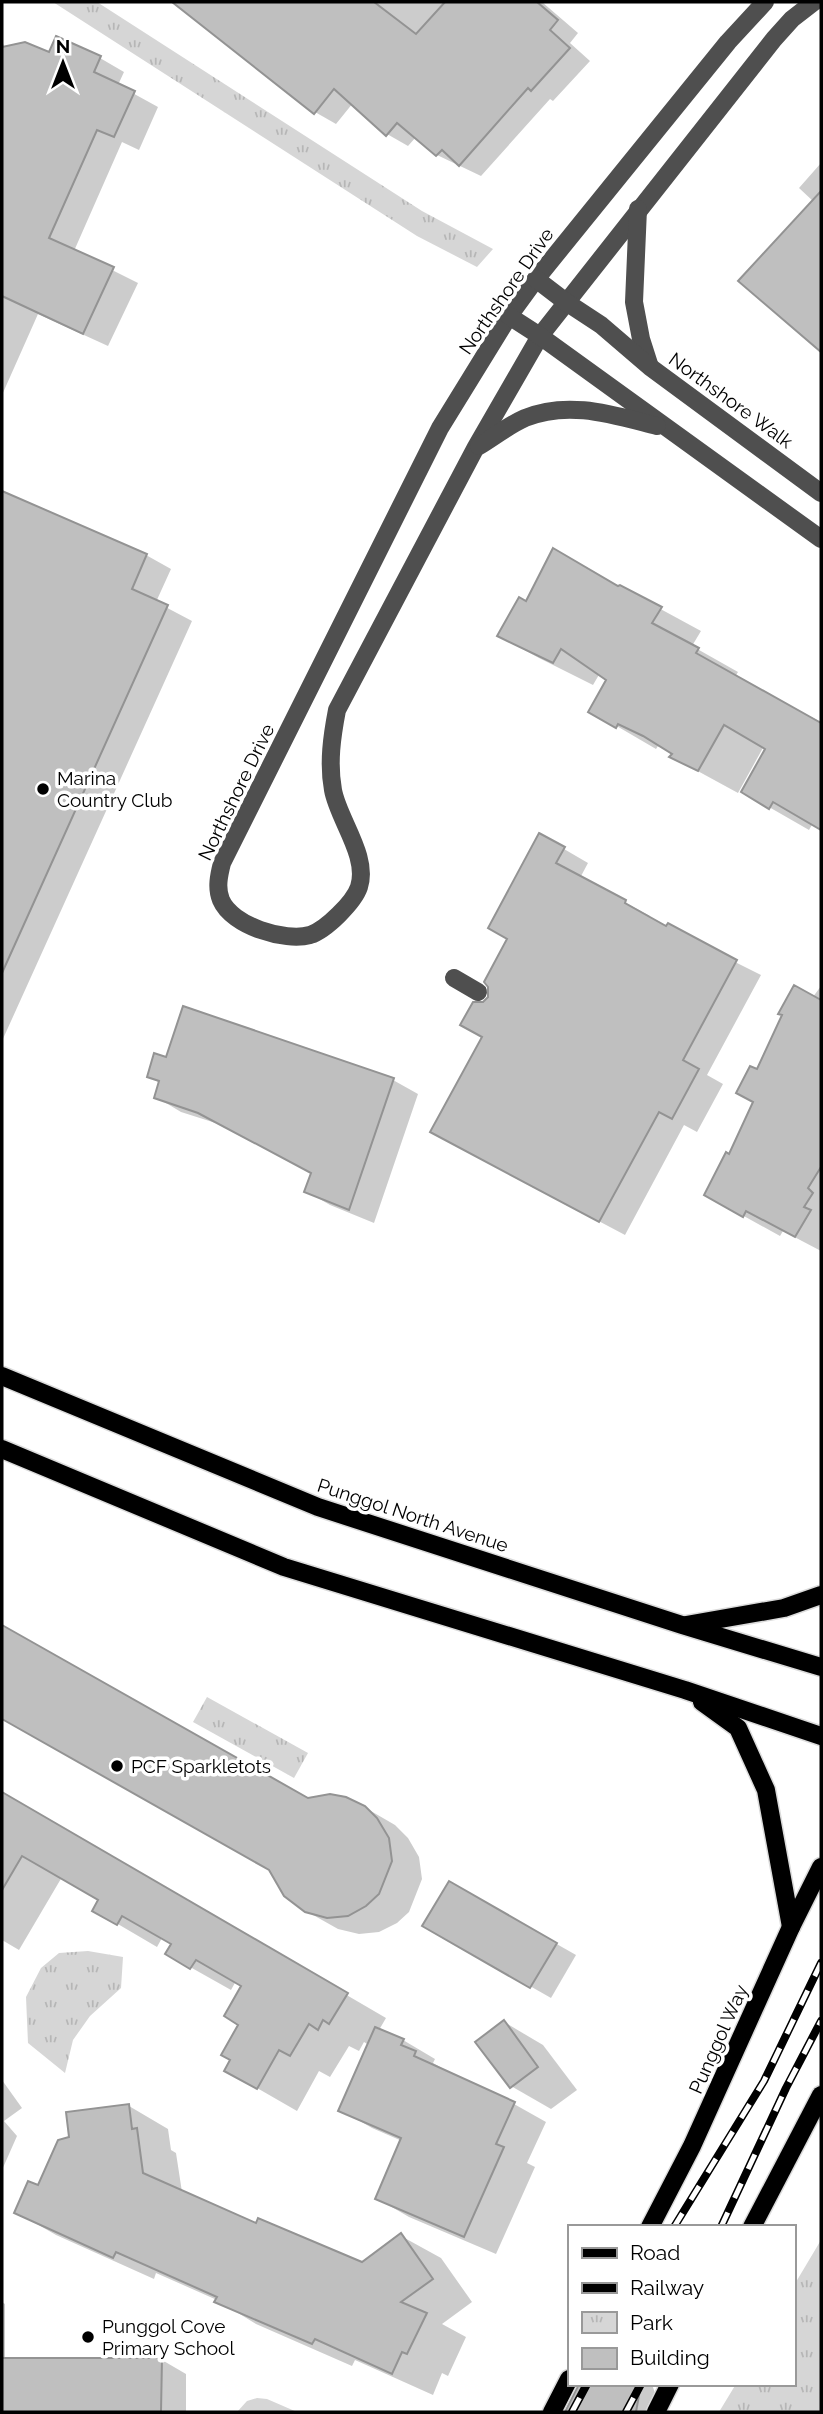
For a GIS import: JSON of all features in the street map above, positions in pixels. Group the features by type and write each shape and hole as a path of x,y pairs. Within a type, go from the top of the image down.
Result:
{"main road":[{"name":"Punggol North Avenue","path":"2,1376 318,1507 682,1625 821,1667"},
{"path":"2,1449 284,1567 685,1690 821,1736"},
{"path":"682,1625 784,1608 821,1595"},
{"path":"685,1690 738,1728 766,1790 791,1927"},
{"name":"Punggol Way","path":"651,2225 692,2146 821,1867"},
{"path":"753,2225 821,2095"},
{"path":"552,2412 568,2381"},
{"path":"656,2412 669,2386"}],"street":[{"name":"Northshore Drive","path":"765,2 728,42 536,279 509,316 440,428 222,863 218,887 221,900 237,918 260,930 284,936 310,935 321,930 348,905 359,887 360,876 357,849 337,807 333,790 330,765 337,710 476,447 540,336 774,39 792,19 814,2"},
{"path":"748,21 774,39"},
{"name":"Northshore Walk","path":"638,209 634,302 640,339 650,367"},
{"name":"Northshore Walk","path":"536,279 601,325 650,367 821,493"},
{"path":"509,316 821,539"},
{"path":"476,447 524,418 556,409 591,410 666,428"},
{"path":"454,978 478,992"}],"green space":[{"path":"53,2 97,2 422,211 493,249 477,267 417,236"},
{"path":"207,1697 308,1753 294,1778 193,1722"},
{"path":"88,1951 123,1957 121,1988 90,2016 73,2040 65,2073 28,2043 26,1997 41,1968 59,1953"},
{"path":"821,2240 821,2412 719,2412 735,2386 795,2386 795,2284"},
{"path":"267,2399 297,2412 237,2412 247,2401"}],"building":[{"path":"172,2 374,2 416,34 445,2 537,2 558,20 550,30 570,48 531,91 528,88 459,166 442,150 436,156 397,123 386,136 334,89 314,114"},
{"path":"56,36 101,56 94,72 135,91 114,137 97,130 49,238 114,267 83,334 2,296 2,47 25,42 49,52"},
{"path":"821,191 821,352 738,281"},
{"name":"Marina Country Club","path":"2,491 147,554 132,589 168,605 2,973"},
{"path":"553,548 618,586 662,607 652,623 699,648 696,653 821,723 821,830 773,802 769,809 741,792 765,749 724,725 698,771 669,757 672,754 643,736 618,724 616,728 588,712 606,680 561,649 553,663 497,636 519,597 526,601"},
{"path":"539,833 565,847 556,863 626,900 625,903 666,926 668,923 737,960 683,1060 699,1069 672,1119 659,1112 599,1222 430,1132 482,1037 460,1025 473,1002 483,1002 488,997 488,987 484,982 507,939 488,928"},
{"path":"794,985 821,1000 821,1167 808,1188 813,1193 804,1207 811,1210 795,1237 746,1211 743,1217 704,1195 726,1152 729,1154 753,1102 736,1093 750,1066 757,1069 782,1015 778,1014"},
{"path":"183,1006 394,1078 349,1210 304,1192 311,1173 198,1113 154,1098 159,1081 147,1077 154,1053 166,1057"},
{"path":"2,1625 308,1798 330,1794 346,1797 365,1806 377,1818 389,1838 392,1861 379,1894 366,1906 348,1916 327,1918 305,1912 284,1896 269,1870 2,1719"},
{"path":"2,1792 348,1993 329,2024 323,2020 318,2030 309,2024 290,2056 279,2050 257,2089 224,2071 230,2060 221,2055 238,2025 224,2016 241,1986 196,1960 190,1969 165,1954 171,1944 122,1916 117,1925 92,1911 98,1900 22,1856 2,1890"},
{"path":"449,1881 557,1943 530,1988 422,1926"},
{"path":"504,2020 538,2067 510,2088 475,2042"},
{"path":"375,2027 404,2039 401,2045 416,2051 414,2056 515,2102 496,2144 504,2147 464,2237 375,2199 401,2138 338,2111"},
{"path":"129,2104 132,2129 137,2128 143,2173 256,2223 258,2218 362,2262 401,2233 433,2279 401,2302 427,2313 407,2354 402,2352 392,2374 315,2339 312,2344 214,2302 217,2297 116,2252 113,2258 14,2213 28,2181 38,2185 58,2140 69,2137 66,2112"},
{"name":"Punggol Cove Primary School","path":"2,2358 162,2358 161,2412 2,2412"},
{"path":"578,2386 641,2386 636,2412 565,2412"}],"railway":[{"path":"675,2225 764,2081 821,1963"},
{"path":"722,2225 786,2088 821,2021"},
{"path":"572,2412 586,2386"},
{"path":"626,2412 640,2386"}],"place":[{"name":"Marina Country Club","path":"43,789"},
{"name":"PCF Sparkletots","path":"117,1766"},
{"name":"Punggol Cove Primary School","path":"88,2337"}]}
